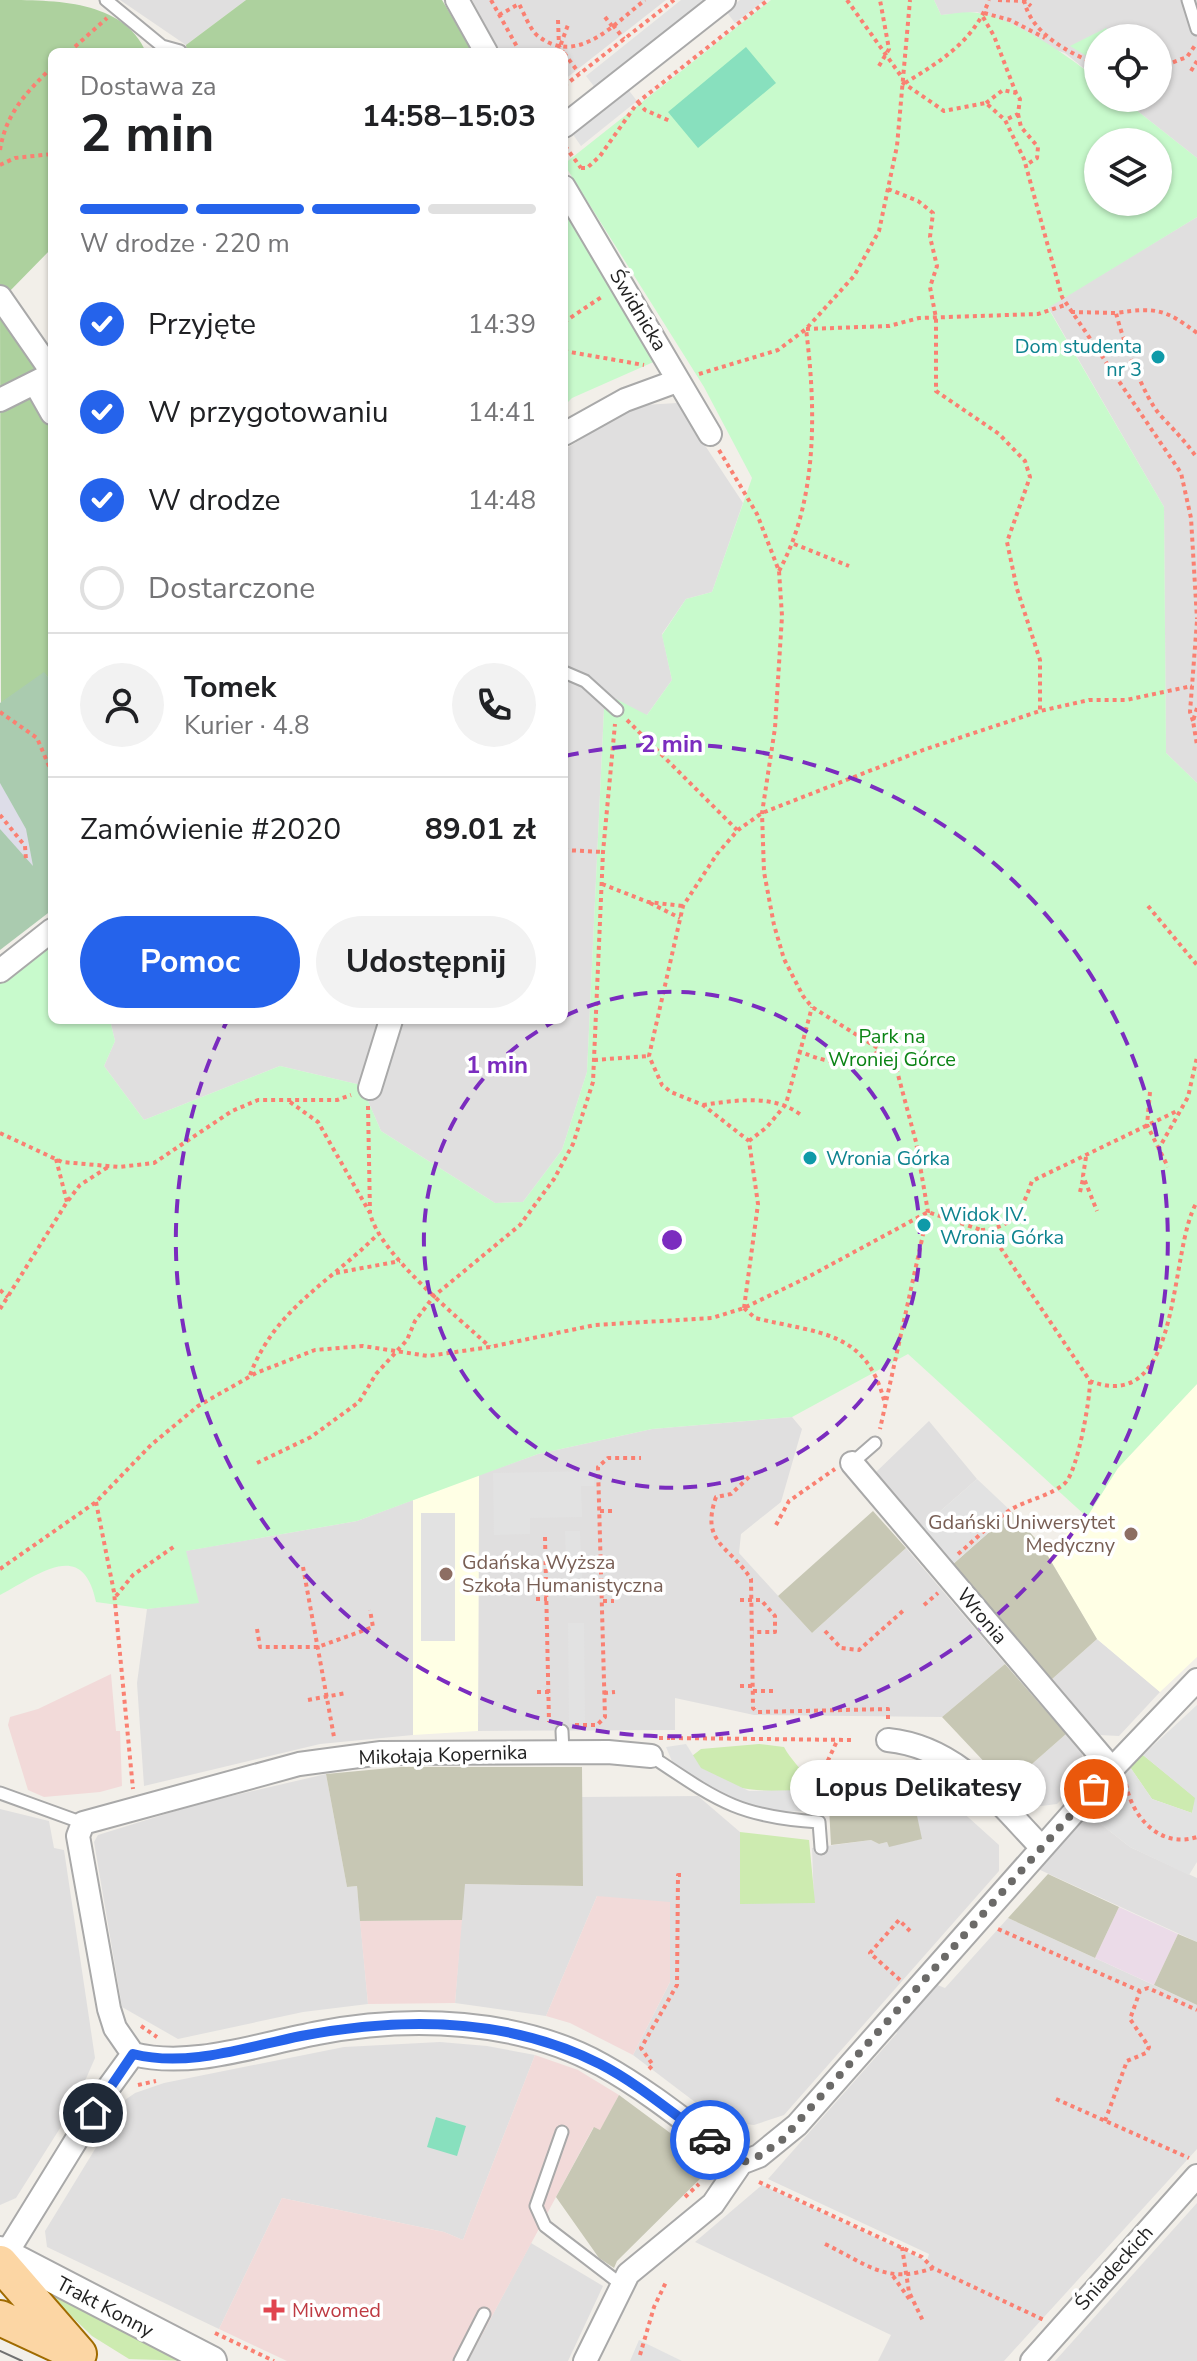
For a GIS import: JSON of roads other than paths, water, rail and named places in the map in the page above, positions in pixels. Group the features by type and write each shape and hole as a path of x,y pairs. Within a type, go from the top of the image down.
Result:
{"main road":[{"path":"2,2256 86,2358"},
{"path":"0,2318 86,2358"}],"street":[{"path":"457,0 484,48"},
{"path":"568,123 724,0"},
{"name":"Świdnicka","path":"569,189 710,434"},
{"path":"0,297 46,376 0,400"},
{"path":"568,432 625,400 677,381"},
{"path":"0,971 48,933"},
{"path":"370,1088 390,1024"},
{"name":"Wronia","path":"852,1463 1112,1769"},
{"path":"585,2361 622,2285 646,2258 713,2204 741,2163 759,2156 797,2125 1112,1769 1197,1680"},
{"path":"888,1735 954,1762 975,1778 1042,1848"},
{"name":"Mikołaja Kopernika","path":"83,1823 299,1764 381,1753 562,1741 653,1747"},
{"path":"83,1823 78,1836 109,2009 115,2028 133,2054 175,2061 330,2030 408,2023 503,2030 561,2045 602,2065 741,2163"},
{"path":"2,2256 133,2054"},
{"name":"Śniadeckich","path":"1032,2361 1195,2168"},
{"name":"Trakt Konny","path":"2,2256 212,2361"}],"lane":[{"path":"106,0 162,46 169,48"},
{"path":"1188,0 1197,29"},
{"path":"568,674 585,681 617,710"},
{"path":"852,1463 875,1443"},
{"path":"653,1747 718,1802 752,1814 819,1822 821,1848"},
{"path":"0,1793 83,1823"},
{"path":"562,2132 536,2206 545,2226 622,2285"},
{"path":"460,2361 484,2314"}],"tram line":[{"path":"0,2351 22,2361"}],"place":[{"name":"Dom studenta nr 3","path":"1158,357"},
{"name":"Wronia Górka","path":"810,1158"},
{"name":"Widok IV. Wronia Górka","path":"924,1225"},
{"name":"Gdański Uniwersytet Medyczny","path":"1131,1534"},
{"name":"Gdańska Wyższa Szkoła Humanistyczna","path":"446,1574"},
{"name":"Lopus Delikatesy","path":"1094,1789"},
{"name":"Miwomed","path":"274,2310"}],"park label":[{"name":"Park na Wroniej Górce","path":"892,1048"}]}
